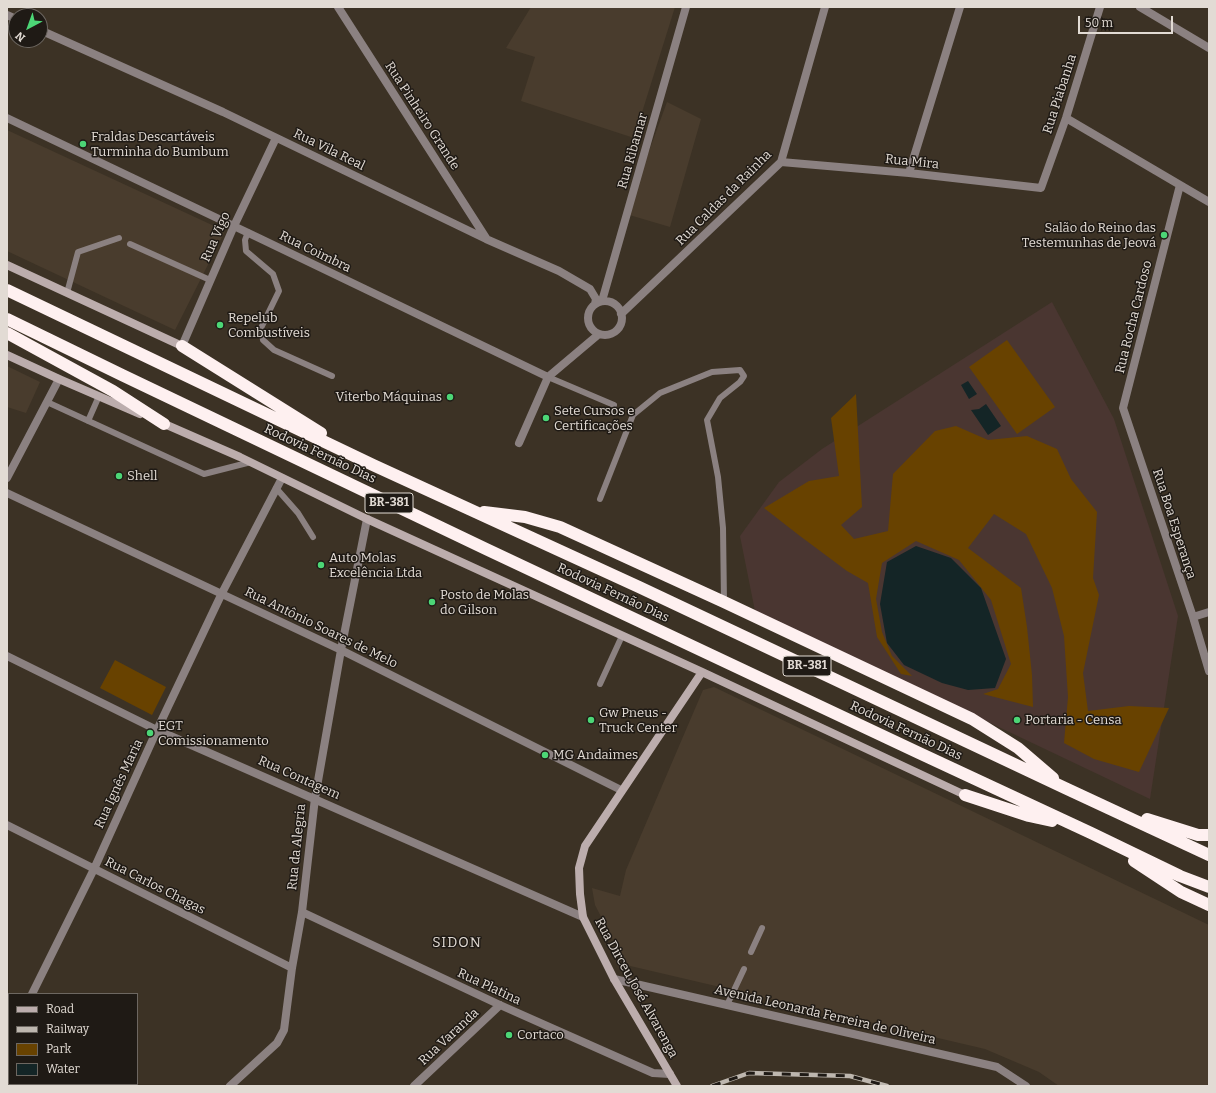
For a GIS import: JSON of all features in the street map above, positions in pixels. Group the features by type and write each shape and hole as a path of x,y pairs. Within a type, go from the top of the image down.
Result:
{"highway":[{"name":"Rodovia Fernão Dias","path":"7,290 373,465 640,587 1209,855"},
{"name":"Rodovia Fernão Dias","path":"7,319 360,489 1180,876 1209,887"},
{"path":"7,333 113,391 164,424"},
{"name":"BR-381","path":"182,346 373,465"},
{"path":"472,510 525,516 560,527 724,602 972,719 1018,748 1065,788"},
{"name":"BR-381","path":"965,795 1029,816 1058,822 1066,822"},
{"path":"1101,805 1198,835 1209,835"},
{"path":"1091,833 1181,892 1209,905"}],"main road":[{"name":"BR-381","path":"7,265 182,346"},
{"name":"BR-381","path":"7,355 251,462 367,519 702,672 965,795"},
{"name":"Rua Dirceu José Alvarenga","path":"677,1086 614,979 583,917 579,868 585,846 621,790 702,672"}],"street":[{"name":"Rua Pinheiro Grande","path":"338,7 486,239"},
{"name":"Rua Ribamar","path":"599,303 686,7"},
{"name":"Rua Caldas da Rainha","path":"621,314 781,162 825,7"},
{"path":"909,173 960,7"},
{"name":"Rua Piabanha","path":"1041,188 1066,118 1100,7"},
{"path":"1140,7 1209,48"},
{"name":"Rua Vila Real","path":"48,34 223,112 486,239 559,271 590,289 599,303"},
{"name":"Rua Coimbra","path":"7,118 248,232 548,377"},
{"path":"1066,118 1209,202"},
{"name":"Rua Vigo","path":"182,346 234,226 276,138"},
{"name":"Rua Mira","path":"781,162 909,173 1041,188"},
{"name":"Rua Rocha Cardoso","path":"1123,408 1180,185"},
{"path":"519,443 548,377 599,334 609,334 618,329 621,324 621,314 616,305 607,301 599,303 589,312 588,317 591,327 599,334"},
{"path":"7,478 59,379"},
{"name":"Rua Boa Esperança","path":"1123,408 1193,617 1209,671"},
{"name":"Rua Ignês Maria","path":"32,993 94,869 157,730 222,593 282,478"},
{"name":"Rua Antônio Soares de Melo","path":"7,493 341,650 621,790"},
{"name":"Rua da Alegria","path":"230,1086 277,1043 284,1030 292,968 302,912 315,798 341,650 367,519"},
{"path":"1193,617 1209,612"},
{"name":"Rua Contagem","path":"7,656 157,730 315,798 583,917"},
{"name":"Rua Carlos Chagas","path":"7,825 292,968"},
{"name":"Rua Platina","path":"302,912 500,1005 653,1073 670,1074"},
{"name":"Avenida Leonarda Ferreira de Oliveira","path":"614,979 997,1067 1026,1086"},
{"name":"Rua Varanda","path":"414,1086 500,1005"}],"lane":[{"path":"248,232 245,240 246,251 273,274 279,291 261,328 263,340 274,350 332,376"},
{"path":"67,293 78,252 119,238"},
{"path":"130,244 210,280"},
{"path":"600,499 633,415 660,393 712,372 740,370 744,376 740,382 720,398 707,420 718,477 723,528 724,602"},
{"name":"Rua Coimbra","path":"548,377 614,405"},
{"path":"88,421 99,396"},
{"path":"47,402 204,474 251,462"},
{"path":"276,488 298,513 313,537"},
{"path":"600,684 622,636"},
{"path":"751,952 762,928"},
{"path":"727,1005 744,969"}],"shaded area":[{"path":"531,7 675,7 634,138 521,101 535,57 506,48"},
{"path":"667,102 701,119 670,227 626,214"},
{"path":"7,130 225,231 175,330 7,251"},
{"path":"1052,302 1114,419 1178,616 1150,799 755,611 740,536 779,482 822,449"},
{"path":"7,366 40,382 26,413 7,407"},
{"path":"714,687 1209,925 1209,1086 1059,1086 1039,1072 985,1049 626,965 595,905 592,888 620,896 626,870 703,690"}],"green space":[{"path":"1007,340 1055,407 1017,434 969,367"},
{"path":"856,394 862,507 841,525 854,539 888,531 893,474 935,431 956,426 988,440 1027,436 1057,449 1071,479 1097,512 1093,578 1099,595 1083,673 1088,711 1129,706 1169,708 1139,772 1094,759 1064,743 1068,697 1064,636 1052,588 1026,534 994,514 968,548 1021,588 1032,675 1033,707 983,694 998,689 1011,664 991,600 959,560 916,541 882,563 876,599 882,632 892,656 912,676 901,674 877,637 868,583 847,571 764,508 809,481 839,476 831,418"},
{"path":"115,660 166,687 152,715 100,688"}],"water":[{"path":"968,381 977,394 969,399 961,385"},
{"path":"986,404 1001,426 988,435 971,410 979,409"},
{"path":"916,546 951,558 981,588 1006,659 995,688 968,690 942,683 904,665 887,643 880,604 887,562"}],"railway":[{"path":"712,1086 749,1073 850,1076 887,1086"}],"place":[{"name":"Fraldas Descartáveis Turminha do Bumbum","path":"83,144"},
{"name":"Salão do Reino das Testemunhas de Jeová","path":"1164,235"},
{"name":"Repelub Combustíveis","path":"220,325"},
{"name":"Viterbo Máquinas","path":"450,397"},
{"name":"Sete Cursos e Certificações","path":"546,418"},
{"name":"Shell","path":"119,476"},
{"name":"Auto Molas Excelência Ltda","path":"321,565"},
{"name":"Posto de Molas do Gilson","path":"432,602"},
{"name":"Gw Pneus - Truck Center","path":"591,720"},
{"name":"Portaria - Censa","path":"1017,720"},
{"name":"EGT Comissionamento","path":"150,733"},
{"name":"MG Andaimes","path":"545,755"},
{"name":"Cortaco","path":"509,1035"}],"district":[{"name":"SIDON","path":"457,943"}]}
